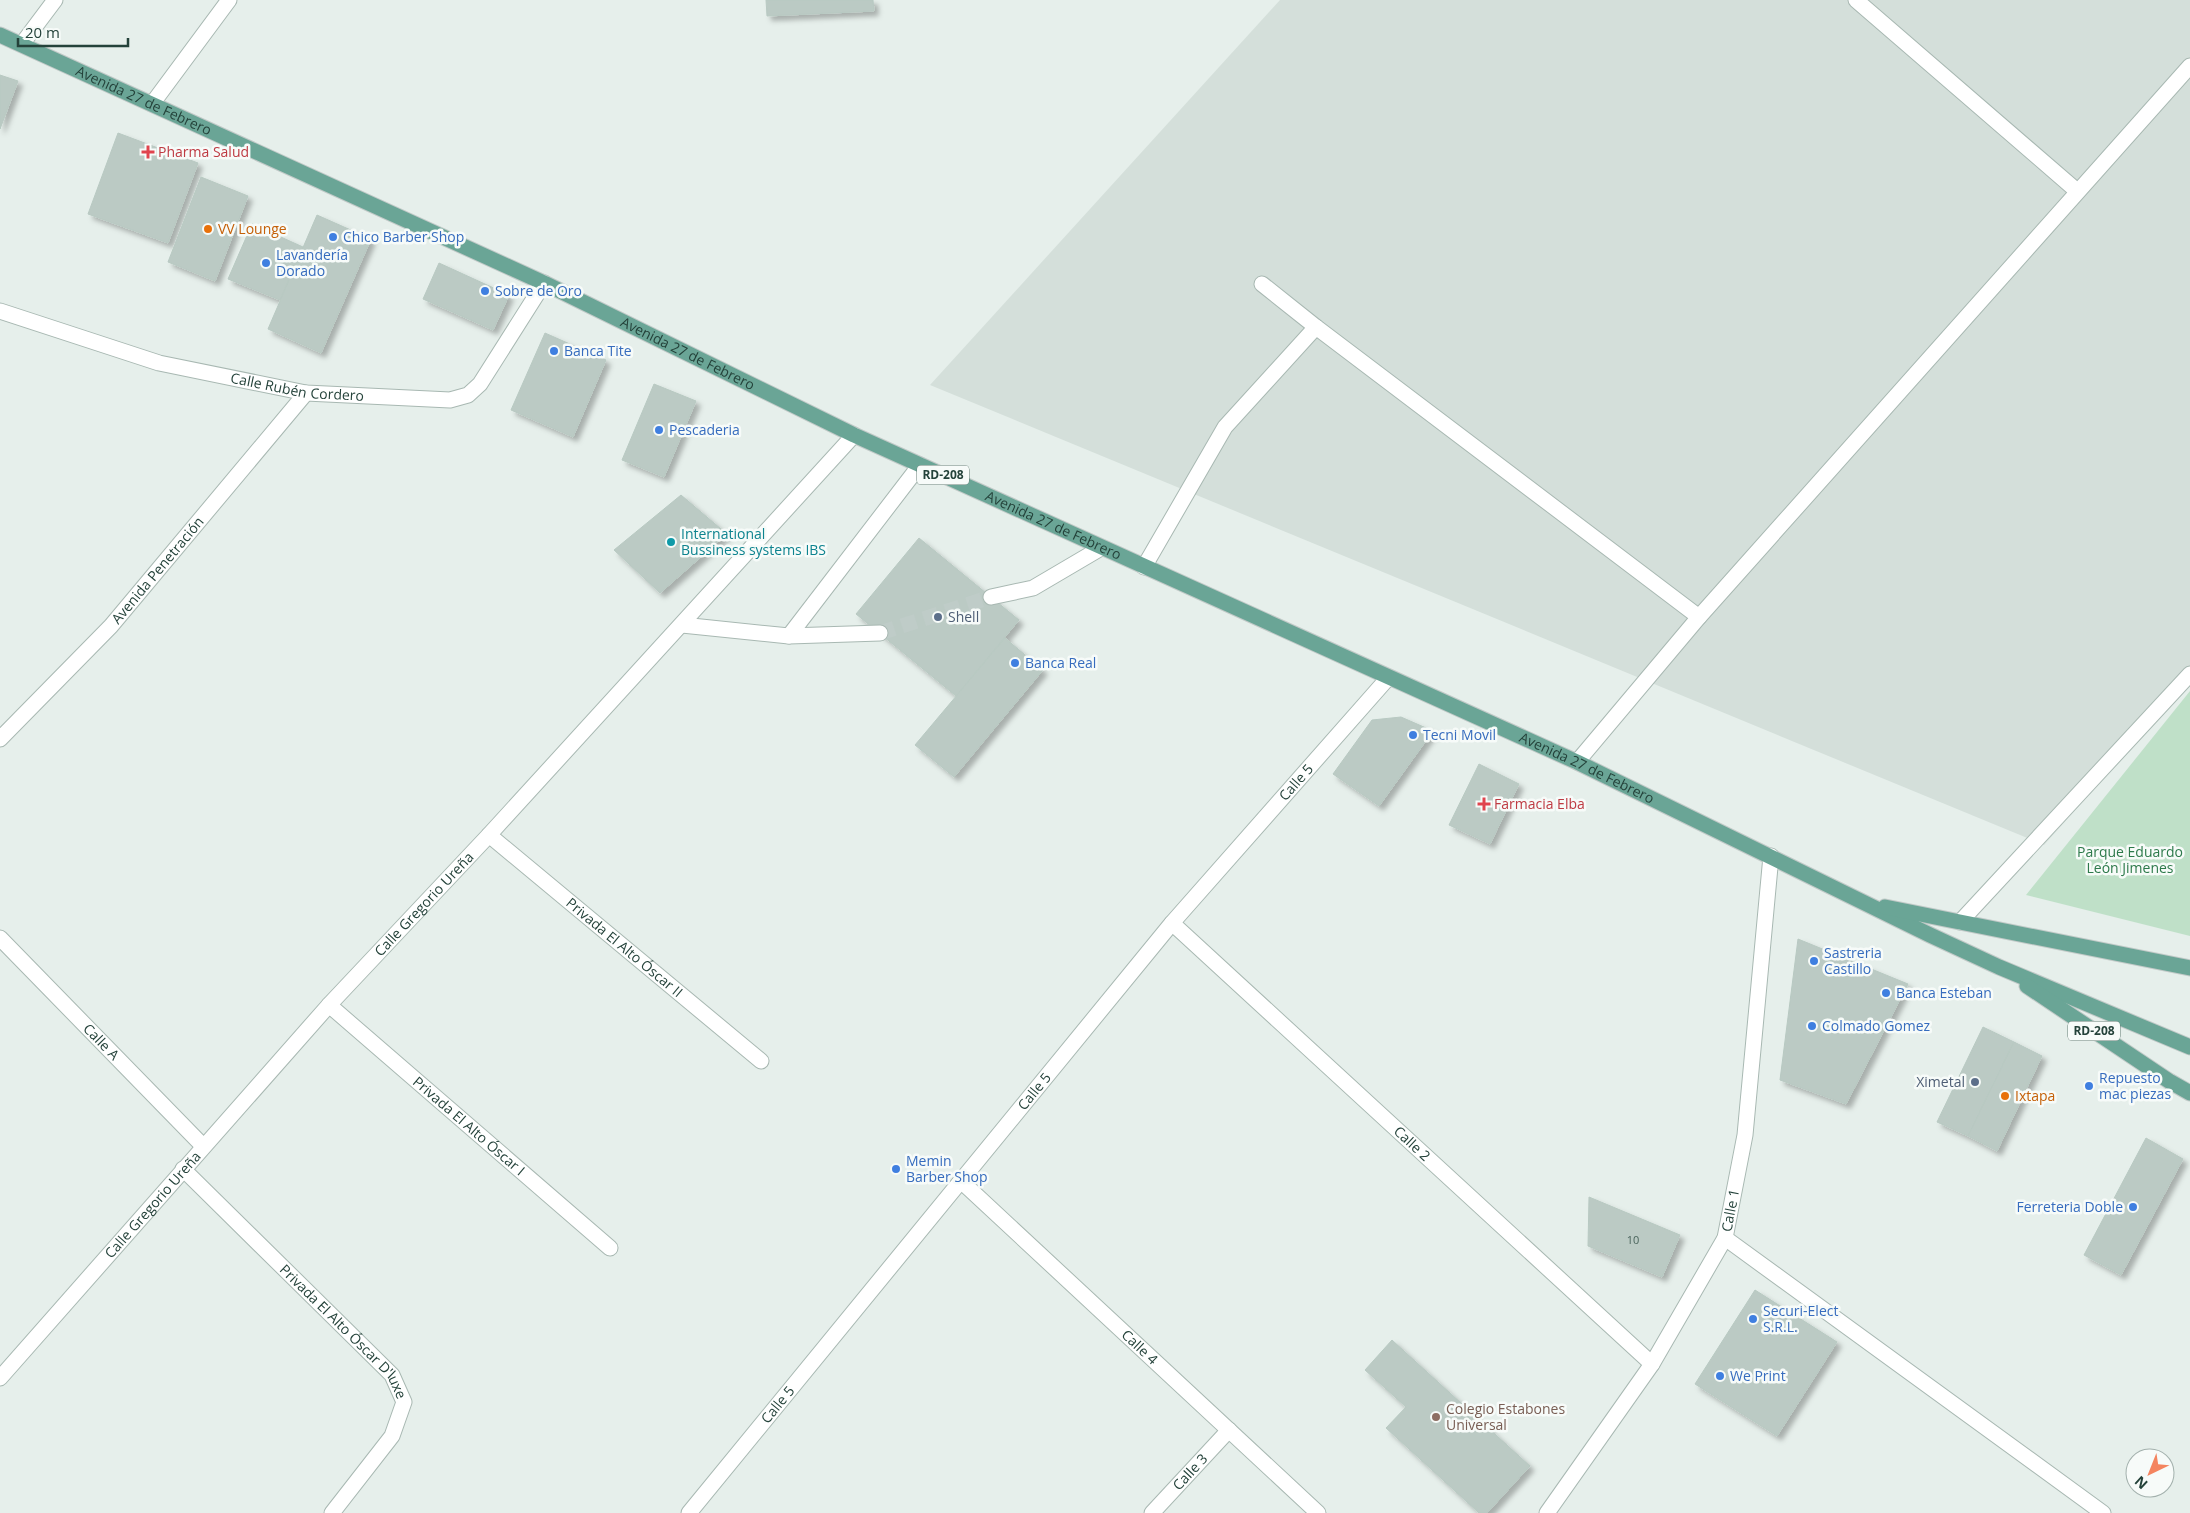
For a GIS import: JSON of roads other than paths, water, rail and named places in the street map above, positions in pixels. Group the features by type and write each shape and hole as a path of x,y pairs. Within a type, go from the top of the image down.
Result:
{"main road":[{"name":"Avenida 27 de Febrero","path":"0,35 544,283 854,435 1577,762 1999,967 2190,1047"},
{"path":"1867,903 2190,968"},
{"name":"Avenida 27 de Febrero","path":"1999,967 2169,1081 2190,1093"}],"street":[{"path":"22,44 55,0"},
{"path":"152,104 229,0"},
{"path":"1856,0 2077,191"},
{"path":"1577,762 1699,617 2190,66"},
{"name":"Calle Rubén Cordero","path":"0,311 159,363 306,393 450,400 468,395 480,384 544,283"},
{"path":"1262,284 1699,617"},
{"path":"1144,567 1225,427 1316,327"},
{"name":"Avenida Penetración","path":"0,739 111,626 306,393"},
{"name":"Calle Gregorio Ureña","path":"0,1378 329,1005 489,835 854,435"},
{"path":"789,636 920,465"},
{"path":"991,597 1033,588 1101,548"},
{"path":"682,625 789,636 880,633"},
{"path":"1960,922 2190,674"},
{"name":"Calle 5","path":"689,1513 1172,923 1388,678"},
{"name":"Privada El Alto Óscar II","path":"489,835 761,1061"},
{"name":"Calle 1","path":"1547,1513 1652,1364 1726,1238 1745,1134 1771,856"},
{"name":"Calle 2","path":"1172,923 1652,1364"},
{"name":"Calle A","path":"0,938 203,1146"},
{"name":"Privada El Alto Óscar I","path":"329,1005 610,1248"},
{"name":"Privada El Alto Óscar D'luxe","path":"183,1169 392,1374 404,1402 392,1436 332,1513"},
{"name":"Calle 4","path":"961,1180 1318,1513"},
{"path":"1726,1238 2103,1513"},
{"name":"Calle 3","path":"1152,1513 1228,1430"}],"tunnel":[{"path":"880,633 991,597"}],"place":[{"name":"Pharma Salud","path":"148,152"},
{"name":"VV Lounge","path":"208,229"},
{"name":"Chico Barber Shop","path":"333,237"},
{"name":"Lavandería Dorado","path":"266,263"},
{"name":"Sobre de Oro","path":"485,291"},
{"name":"Banca Tite","path":"554,351"},
{"name":"Pescaderia","path":"659,430"},
{"name":"International Bussiness systems IBS","path":"671,542"},
{"name":"Shell","path":"938,617"},
{"name":"Banca Real","path":"1015,663"},
{"name":"Tecni Movil","path":"1413,735"},
{"name":"Farmacia Elba","path":"1484,804"},
{"name":"Sastreria Castillo","path":"1814,961"},
{"name":"Banca Esteban","path":"1886,993"},
{"name":"Colmado Gomez","path":"1812,1026"},
{"name":"Ximetal","path":"1975,1082"},
{"name":"Repuesto mac piezas","path":"2089,1086"},
{"name":"Ixtapa","path":"2005,1096"},
{"name":"Memin Barber Shop","path":"896,1169"},
{"name":"Ferreteria Doble","path":"2133,1207"},
{"name":"Securi-Elect S.R.L.","path":"1753,1319"},
{"name":"We Print","path":"1720,1376"},
{"name":"Colegio Estabones Universal","path":"1436,1417"}],"park label":[{"name":"Parque Eduardo León Jimenes","path":"2130,860"}]}
